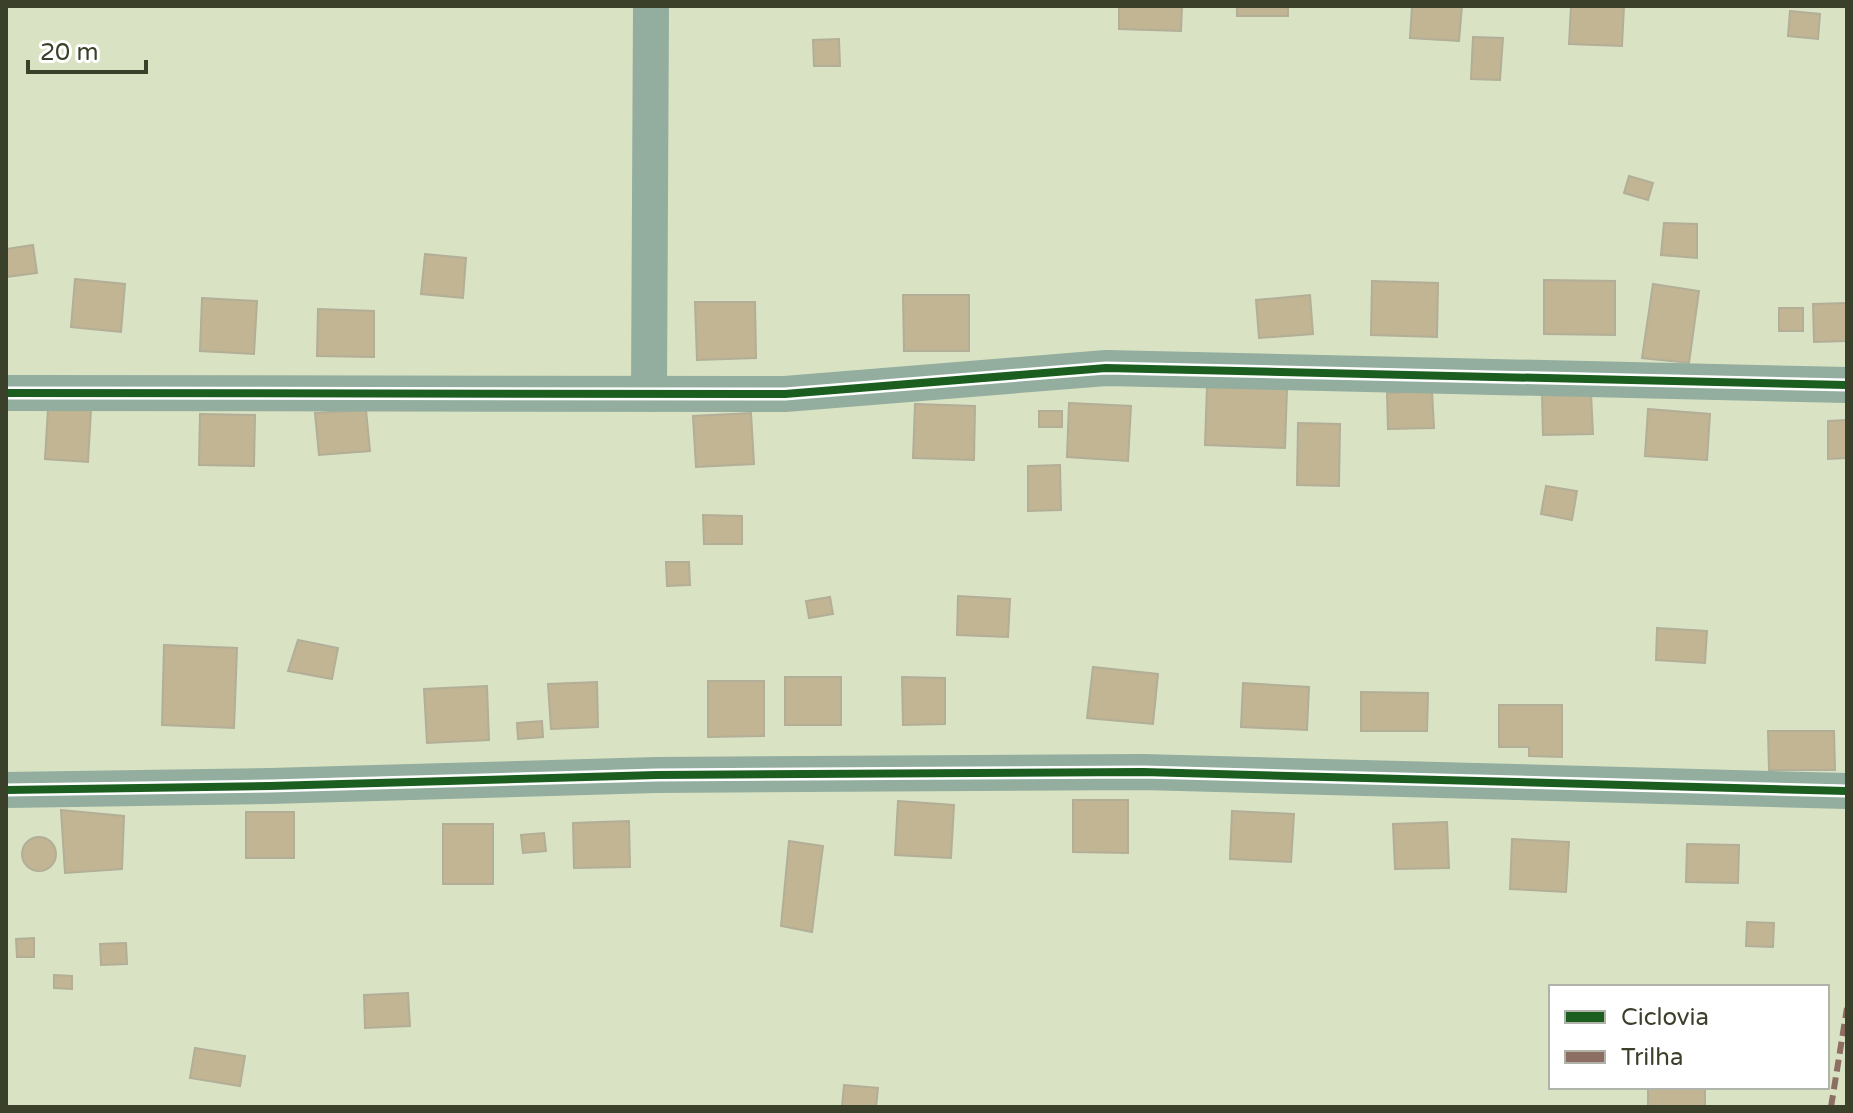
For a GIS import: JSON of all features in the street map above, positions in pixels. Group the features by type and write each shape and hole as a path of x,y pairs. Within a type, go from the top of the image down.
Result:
{"street":[{"path":"649,394 651,6"},
{"path":"6,393 785,394 1106,368 1847,385"},
{"path":"6,790 656,775 1143,772 1847,791"}],"building":[{"path":"1119,6 1182,6 1181,31 1119,29"},
{"path":"1237,6 1288,6 1288,16 1237,16"},
{"path":"1412,6 1462,6 1459,41 1410,38"},
{"path":"1571,6 1624,6 1622,46 1569,44"},
{"path":"1790,11 1820,14 1818,39 1788,36"},
{"path":"1473,37 1503,38 1500,80 1471,79"},
{"path":"839,39 840,66 814,66 813,40"},
{"path":"1629,176 1653,183 1648,200 1624,193"},
{"path":"1664,223 1697,224 1697,258 1661,255"},
{"path":"33,245 37,273 6,277 6,249"},
{"path":"425,254 466,258 463,298 421,294"},
{"path":"75,279 125,284 121,332 71,327"},
{"path":"1544,280 1615,281 1615,335 1544,334"},
{"path":"1372,281 1438,283 1437,337 1371,335"},
{"path":"1653,284 1699,291 1689,363 1642,358"},
{"path":"903,295 969,295 969,351 904,351"},
{"path":"1310,295 1313,334 1259,338 1256,300"},
{"path":"202,298 257,301 254,354 200,351"},
{"path":"695,302 755,302 756,358 697,360"},
{"path":"1847,303 1847,341 1814,342 1813,304"},
{"path":"1779,308 1803,308 1803,331 1779,331"},
{"path":"318,309 374,311 374,357 317,356"},
{"path":"1207,386 1287,389 1285,448 1205,445"},
{"path":"1432,391 1434,428 1388,429 1387,393"},
{"path":"1591,393 1593,434 1543,435 1542,395"},
{"path":"1069,403 1131,406 1128,461 1067,457"},
{"path":"915,404 975,406 974,460 913,458"},
{"path":"48,408 91,410 88,462 45,459"},
{"path":"1648,409 1710,414 1707,460 1645,456"},
{"path":"366,410 370,451 319,455 315,413"},
{"path":"1039,411 1062,411 1062,427 1039,427"},
{"path":"751,413 754,464 696,467 693,416"},
{"path":"200,414 255,415 254,466 199,465"},
{"path":"1847,420 1847,458 1828,459 1828,421"},
{"path":"1298,423 1340,424 1339,486 1297,485"},
{"path":"1060,465 1061,510 1028,511 1028,466"},
{"path":"1546,486 1577,491 1572,520 1541,514"},
{"path":"703,515 742,516 742,544 704,544"},
{"path":"666,562 689,562 690,585 667,586"},
{"path":"958,596 1010,599 1008,637 957,635"},
{"path":"830,597 833,614 809,618 806,601"},
{"path":"1657,628 1707,631 1705,663 1656,660"},
{"path":"298,640 338,648 332,679 288,671"},
{"path":"164,645 237,648 234,728 162,725"},
{"path":"1093,667 1158,674 1153,724 1087,718"},
{"path":"785,677 841,677 841,725 785,725"},
{"path":"902,677 945,678 945,724 903,725"},
{"path":"708,681 764,681 764,736 708,737"},
{"path":"597,682 598,727 551,729 548,684"},
{"path":"1243,683 1309,687 1307,730 1241,727"},
{"path":"487,686 489,740 427,743 424,689"},
{"path":"1361,692 1428,693 1427,731 1361,731"},
{"path":"1499,705 1562,705 1562,757 1529,756 1529,747 1499,747"},
{"path":"542,721 543,737 518,739 517,723"},
{"path":"1768,731 1834,731 1835,770 1769,770"},
{"path":"1073,800 1128,800 1128,853 1073,852"},
{"path":"898,801 954,805 951,858 895,855"},
{"path":"61,810 124,816 122,869 65,873"},
{"path":"1232,811 1294,814 1291,862 1230,859"},
{"path":"246,812 294,812 294,858 246,858"},
{"path":"629,821 630,867 574,868 573,823"},
{"path":"1447,822 1449,868 1395,869 1393,824"},
{"path":"443,824 493,824 493,884 443,884"},
{"path":"544,833 546,851 523,853 521,835"},
{"path":"39,837 51,842 56,854 51,866 39,871 27,866 22,854 27,842"},
{"path":"1512,839 1569,842 1566,892 1510,889"},
{"path":"789,841 823,846 812,932 781,926"},
{"path":"1687,844 1739,845 1738,883 1686,882"},
{"path":"1747,922 1774,923 1773,947 1746,946"},
{"path":"34,938 34,957 17,957 16,939"},
{"path":"126,943 127,964 101,965 100,944"},
{"path":"54,975 72,976 72,989 54,988"},
{"path":"408,993 410,1026 365,1028 364,995"},
{"path":"195,1048 245,1056 240,1086 190,1078"},
{"path":"844,1085 878,1088 876,1107 842,1107"},
{"path":"1648,1089 1705,1089 1705,1107 1648,1107"}],"marked path":[{"path":"1831,1107 1847,1008"}],"cycle path":[{"path":"6,393 785,394 1106,368 1847,385"},
{"path":"6,790 656,775 1143,772 1847,791"}]}
